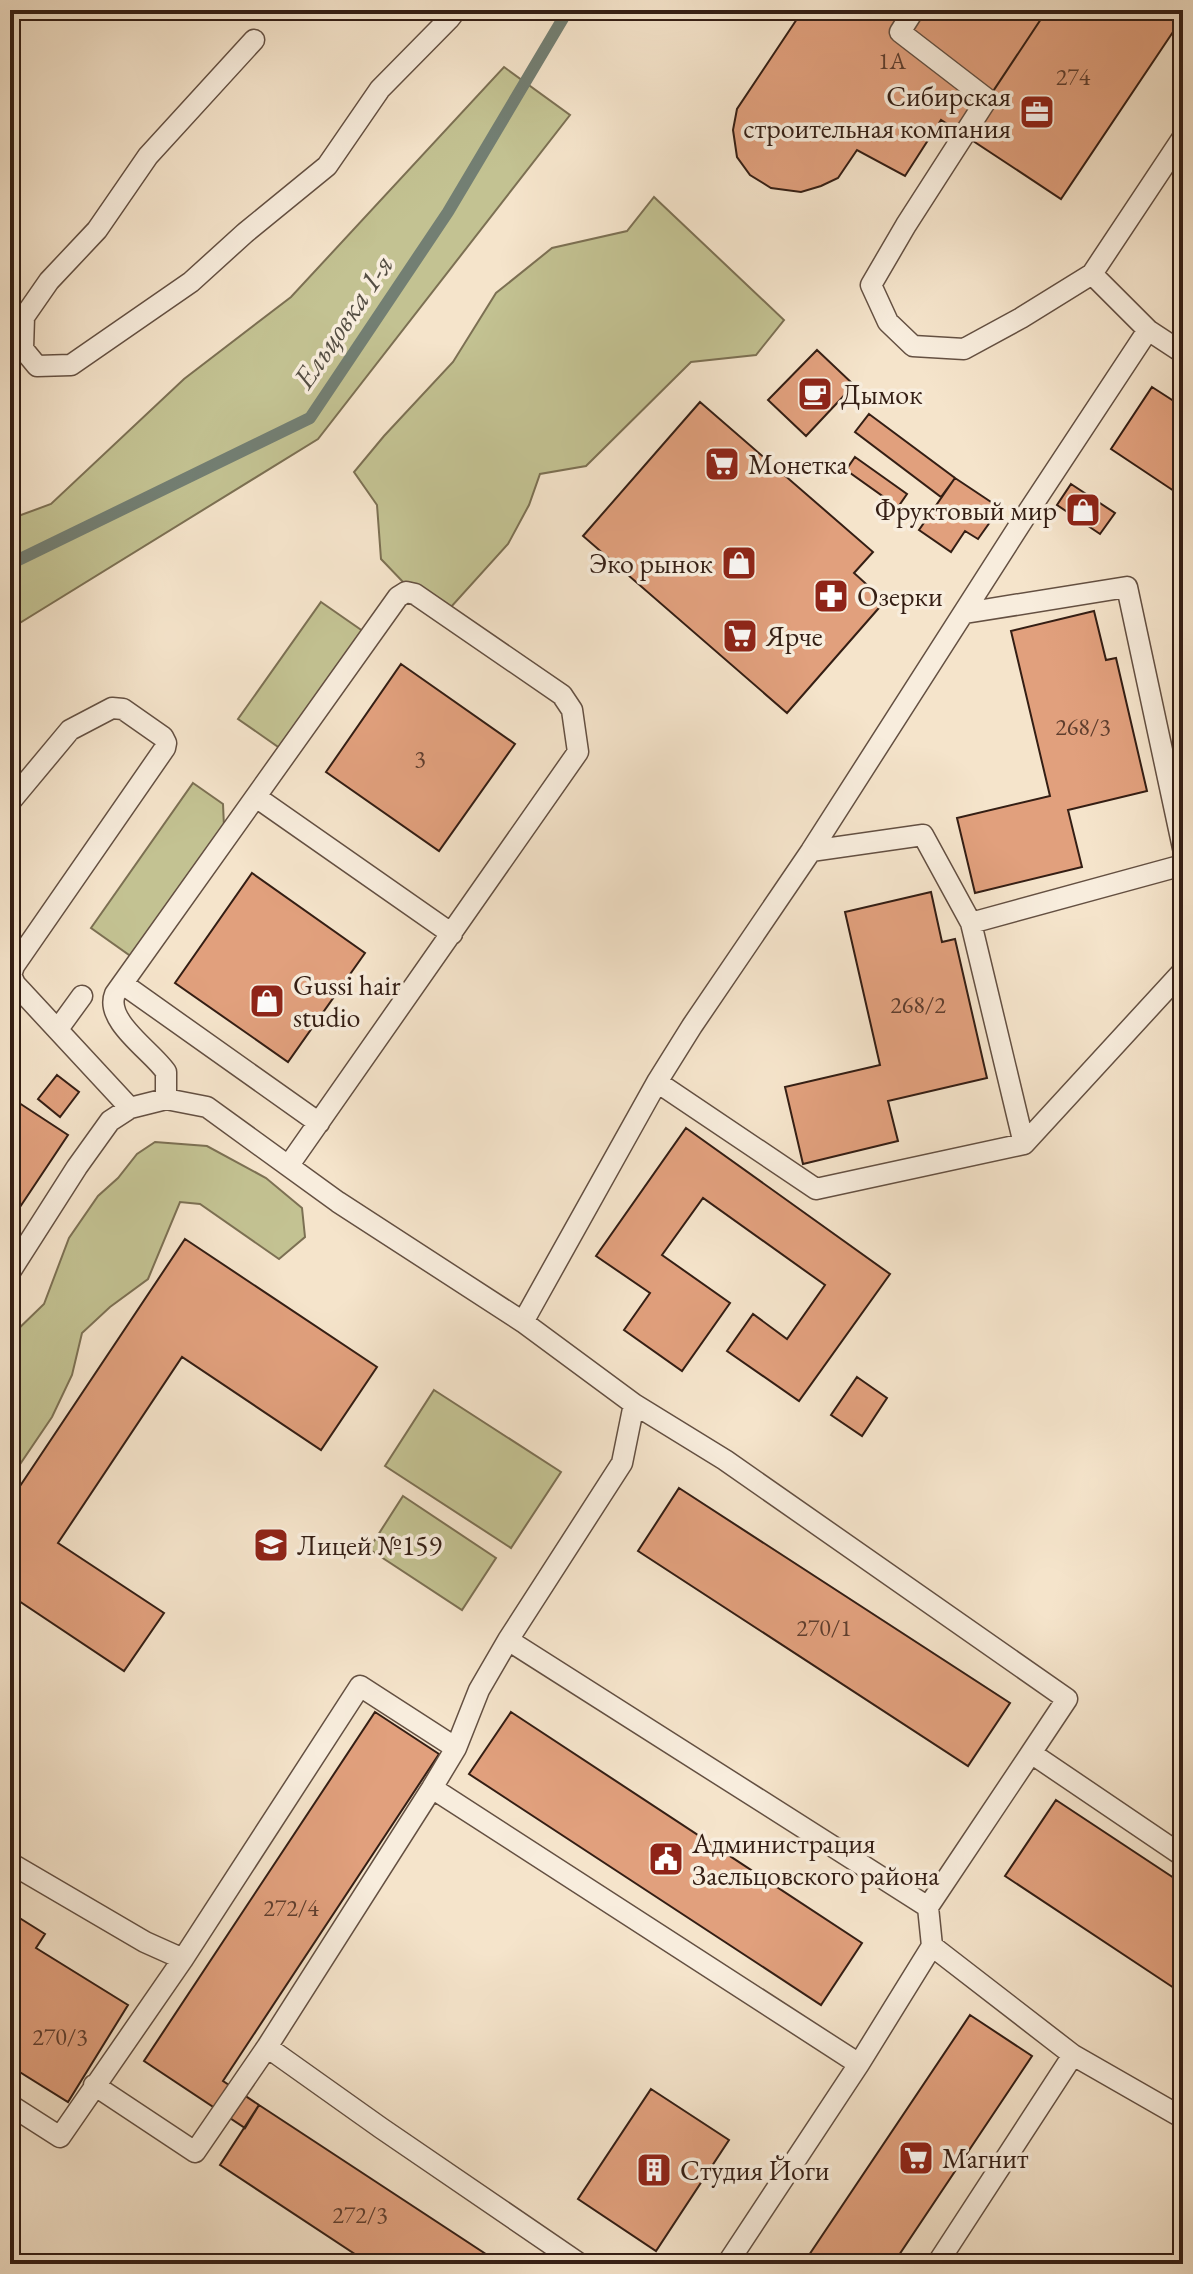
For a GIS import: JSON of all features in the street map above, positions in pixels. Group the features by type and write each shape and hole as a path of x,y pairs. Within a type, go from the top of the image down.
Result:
{"lane":[{"path":"254,40 148,156 97,230 49,281 24,317 23,349 37,366 71,365 191,282 327,166 380,89 456,10"},
{"path":"914,10 900,32 987,99 871,285 888,322 913,346 964,349 1092,274 1183,137"},
{"path":"1092,274 1148,330 1183,353"},
{"path":"523,1322 657,1082 700,1013 811,851 1148,330"},
{"path":"965,613 1127,587 1183,848"},
{"path":"166,1099 166,1072 134,1040 112,1002 398,597 406,592 415,594 562,695 572,710 578,752 289,1165"},
{"path":"10,802 70,730 112,708 123,709 163,737 166,743 14,966 11,975 15,984 130,1108"},
{"path":"256,797 452,934"},
{"path":"811,851 923,835 971,923 1024,1144"},
{"path":"971,923 1183,865"},
{"path":"657,1082 816,1189 1024,1144 1183,971"},
{"path":"123,984 319,1123"},
{"path":"58,1029 82,996"},
{"path":"10,1272 17,1247 110,1121 130,1108 166,1099 207,1107 395,1240 523,1322 634,1404 725,1460 1067,1699 928,1907 932,1946 859,2064 727,2264"},
{"path":"94,2085 195,2152 267,2047 456,1748 479,1690 508,1640 622,1463 634,1404"},
{"path":"508,1640 928,1907"},
{"path":"10,2105 60,2137 183,1959 360,1686 456,1748"},
{"path":"1031,1753 1183,1856"},
{"path":"432,1788 859,2064"},
{"path":"10,1863 145,1942 183,1959"},
{"path":"932,1946 1073,2055 1183,2118"},
{"path":"267,2047 580,2264"},
{"path":"937,2264 1073,2055"}],"shaded area":[{"path":"504,67 570,115 318,439 10,629 10,519 51,504 184,379 291,297"},
{"path":"654,197 784,320 756,355 691,362 586,466 540,474 529,505 508,544 451,607 403,582 381,559 377,505 354,472 453,362 496,293 552,248 627,231"},
{"path":"321,602 367,634 284,751 238,719"},
{"path":"193,783 223,804 224,827 132,957 91,928"},
{"path":"155,1142 207,1146 266,1178 302,1208 305,1237 279,1259 200,1204 180,1202 148,1279 82,1333 72,1375 52,1417 10,1479 10,1337 44,1304 69,1238 98,1196 118,1178 137,1154"},
{"path":"434,1390 561,1472 511,1548 385,1466"},
{"path":"403,1496 496,1558 462,1610 369,1549"}],"building":[{"path":"803,10 1047,10 964,135 941,120 905,176 857,150 838,178 801,192 771,188 750,175 737,157 733,130 737,109"},
{"path":"1047,10 1183,10 1183,17 1061,199 964,135"},
{"path":"817,350 854,385 806,436 768,400"},
{"path":"1152,387 1183,407 1183,497 1111,449"},
{"name":"Эко рынок","path":"700,402 873,552 854,573 885,601 787,713 583,536"},
{"path":"869,414 955,478 941,497 855,432"},
{"path":"855,457 907,494 898,507 846,470"},
{"path":"955,478 1000,508 978,539 965,531 951,552 919,530"},
{"path":"1071,484 1115,513 1100,534 1057,505"},
{"path":"1094,611 1106,660 1116,658 1147,791 1068,810 1082,867 975,893 957,818 1050,796 1011,631"},
{"path":"401,664 515,744 439,851 326,772"},
{"path":"252,873 365,953 288,1062 175,983"},
{"path":"931,892 942,942 955,939 987,1078 888,1101 898,1141 803,1164 785,1087 880,1065 845,912"},
{"path":"57,1075 79,1092 60,1117 38,1099"},
{"path":"10,1097 68,1135 12,1219 10,1217"},
{"path":"686,1128 890,1274 799,1401 727,1351 753,1314 787,1339 825,1285 703,1198 662,1255 730,1303 682,1371 624,1330 650,1293 596,1256"},
{"path":"185,1239 377,1367 321,1450 182,1357 58,1543 164,1613 124,1671 10,1595 10,1501"},
{"path":"857,1377 887,1398 862,1436 831,1415"},
{"path":"679,1488 1010,1703 968,1766 638,1551"},
{"path":"375,1712 439,1754 223,2081 259,2105 245,2128 144,2061"},
{"name":"Администрация Заельцовского района","path":"511,1712 862,1943 821,2005 469,1774"},
{"path":"1056,1800 1183,1884 1183,1994 1005,1876"},
{"path":"10,1912 45,1934 36,1948 128,2005 68,2102 10,2066"},
{"path":"970,2015 1032,2056 893,2264 803,2264"},
{"name":"Студия Йоги","path":"651,2089 729,2140 656,2251 578,2199"},
{"path":"259,2105 501,2264 370,2264 220,2165"}],"waterway":[{"name":"Ельцовка 1-я","path":"10,564 310,418 448,212 568,10"}],"place":[{"name":"Сибирская строительная компания","path":"1037,112"},
{"name":"Дымок","path":"815,394"},
{"name":"Монетка","path":"722,464"},
{"name":"Фруктовый мир","path":"1083,510"},
{"name":"Эко рынок","path":"739,563"},
{"name":"Озерки","path":"831,596"},
{"name":"Ярче","path":"740,636"},
{"name":"Gussi hair studio","path":"267,1001"},
{"name":"Лицей №159","path":"271,1545"},
{"name":"Администрация Заельцовского района","path":"666,1859"},
{"name":"Магнит","path":"916,2158"},
{"name":"Студия Йоги","path":"654,2170"}]}
